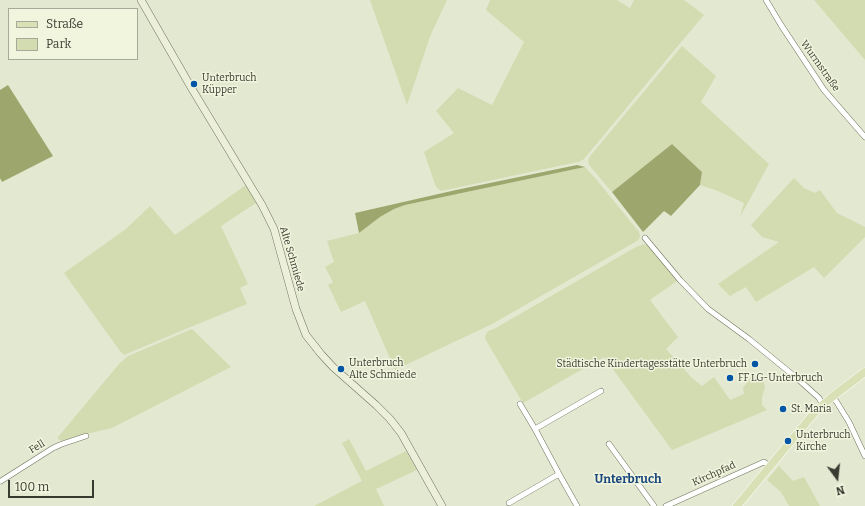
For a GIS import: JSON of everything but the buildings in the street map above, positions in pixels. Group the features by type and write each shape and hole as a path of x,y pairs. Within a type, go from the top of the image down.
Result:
{"main road":[{"path":"737,506 815,412 865,372"}],"street":[{"name":"Alte Schmiede","path":"141,0 190,86 262,205 274,229 296,309 306,335 333,367 376,405 401,432 442,506"},
{"name":"Wurmstraße","path":"766,0 824,90 865,137"},
{"path":"645,238 680,280 708,309 799,380 819,398 823,405"},
{"path":"535,429 601,391"},
{"path":"832,397 849,422 865,456"},
{"path":"520,404 577,506"},
{"name":"Fell","path":"0,481 53,448 86,436"},
{"path":"609,444 654,506"},
{"name":"Kirchpfad","path":"666,506 764,462 770,466"},
{"path":"510,502 558,474"}],"green space":[{"path":"370,0 447,0 431,34 407,105"},
{"path":"490,0 617,0 630,8 634,0 684,0 704,15 584,159 579,162 441,191 436,187 424,152 454,133 436,111 458,88 492,105 524,42 486,10"},
{"path":"814,0 865,0 865,60"},
{"path":"682,46 716,76 701,102 769,164 740,217 744,203 718,191 700,185 702,172 672,144 612,192 589,165 588,160 591,155"},
{"path":"8,85 53,156 2,182 0,178 0,90"},
{"path":"672,144 702,172 700,185 671,216 664,211 643,232 612,192"},
{"path":"577,165 585,167 405,205 380,217 359,233 355,213"},
{"path":"585,167 639,232 640,236 637,241 492,324 395,370 365,301 341,312 328,285 333,282 325,267 334,262 327,241 359,233 380,217 405,205"},
{"path":"794,178 804,188 815,193 820,190 837,213 865,227 865,237 824,278 814,267 756,302 746,287 730,296 718,284 779,242 762,237 751,225"},
{"path":"246,185 256,203 221,226 248,284 240,288 247,304 124,355 64,273 126,229 150,206 175,235"},
{"path":"644,244 649,246 677,281 650,300 678,337 666,349 692,378 702,386 714,377 730,400 744,394 743,388 754,373 762,379 765,386 762,397 762,405 767,410 672,450 604,357 523,403 485,338 488,331 494,329 636,247"},
{"path":"192,329 231,367 112,428 62,441 58,439 58,437 119,364 128,356"},
{"path":"349,439 366,471 406,451 417,470 376,489 384,506 314,506 362,481 342,443"},
{"path":"779,466 793,481 804,477 820,506 789,506 781,492 767,480"}],"place":[{"name":"Unterbruch Küpper","path":"194,84"},
{"name":"Städtische Kindertagesstätte Unterbruch","path":"755,364"},
{"name":"Unterbruch Alte Schmiede","path":"341,369"},
{"name":"FF LG-Unterbruch","path":"730,378"},
{"name":"St. Maria","path":"783,409"},
{"name":"Unterbruch Kirche","path":"788,441"}],"district":[{"name":"Unterbruch","path":"628,480"}]}
